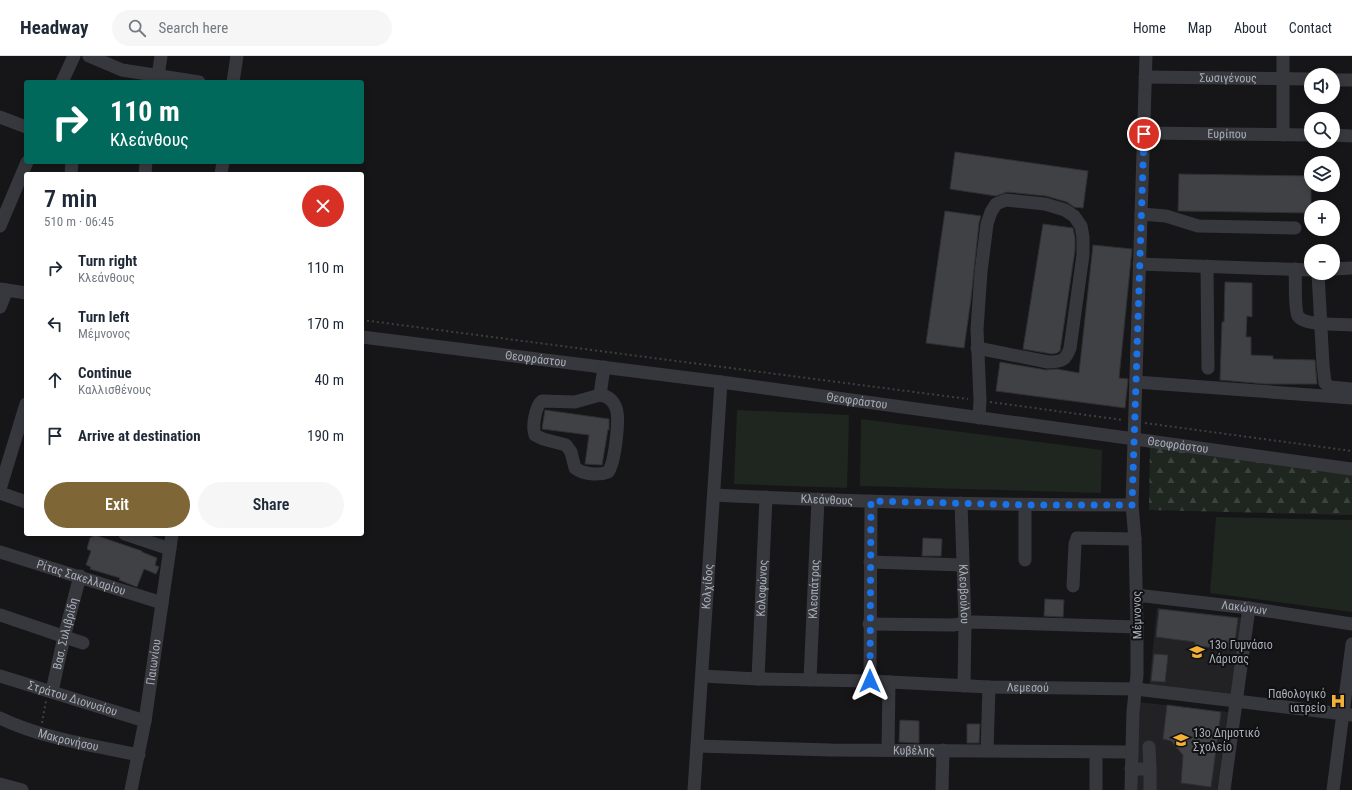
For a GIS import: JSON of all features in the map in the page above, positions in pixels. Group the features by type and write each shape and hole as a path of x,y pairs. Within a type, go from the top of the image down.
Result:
{"street":[{"path":"63,80 74,56"},
{"path":"89,56 115,68 158,79 172,80"},
{"path":"158,79 161,56"},
{"path":"233,80 237,56"},
{"name":"Μέμνονος","path":"1131,790 1133,711 1136,689 1137,627 1135,539 1132,505 1146,56"},
{"path":"1283,56 1283,135"},
{"name":"Σωσιγένους","path":"1145,77 1304,79"},
{"path":"1340,80 1352,80"},
{"path":"0,117 24,126"},
{"name":"Ευρίπου","path":"1144,134 1304,135"},
{"path":"1340,135 1352,136"},
{"path":"0,226 26,164"},
{"path":"977,348 1048,362 1063,360 1068,355 1083,249 1081,226 1074,216 1065,210 1045,204 1006,200 996,204 990,212 981,272 977,329 977,348 980,400 979,418"},
{"path":"1142,214 1166,216 1198,226 1295,228"},
{"path":"1139,264 1304,270"},
{"path":"1207,266 1208,368"},
{"path":"1340,269 1352,268"},
{"path":"1295,269 1297,312 1301,320 1306,322 1352,325"},
{"path":"1318,280 1325,383 1330,387 1352,389"},
{"path":"0,307 4,290 24,293"},
{"name":"Θεοφράστου","path":"364,337 721,382 1352,469"},
{"path":"600,395 604,368"},
{"name":"Κολχίδος","path":"694,790 721,382"},
{"path":"1136,382 1352,398"},
{"path":"600,395 610,398 617,410 618,418 614,459 608,472 598,474 583,472 574,468 571,452 566,445 543,439 535,435 533,432 536,408 542,401 575,402 600,395"},
{"path":"0,489 24,411"},
{"path":"0,493 24,501"},
{"name":"Κλεάνθους","path":"714,494 871,501 1025,505 1132,505"},
{"name":"Κολοφώνος","path":"758,679 766,497"},
{"name":"Κλεοπάτρας","path":"810,680 818,499"},
{"path":"870,681 871,501"},
{"name":"Κλεοβούλου","path":"961,503 965,623 964,686"},
{"path":"1025,505 1025,560"},
{"path":"131,536 170,549"},
{"name":"Παιωνίου","path":"131,790 145,721 172,536"},
{"path":"1073,586 1075,542 1077,538 1135,539"},
{"name":"Ρίτας Σακελλαρίου","path":"0,552 162,603"},
{"path":"870,562 963,565"},
{"name":"Βασ. Συλιβρίδη","path":"50,691 80,576"},
{"name":"Λακώνων","path":"1136,595 1249,608 1352,624"},
{"path":"1224,790 1249,608"},
{"path":"0,615 83,643"},
{"path":"870,624 953,625 974,622 1137,627"},
{"path":"1333,790 1347,714 1352,644"},
{"name":"Στράτου Διονυσίου","path":"0,676 145,721"},
{"name":"Λεμεσού","path":"702,676 758,679 870,681 988,687 1136,689 1347,714"},
{"path":"888,750 889,682"},
{"path":"987,751 988,687"},
{"name":"Μακρονήσου","path":"0,718 21,727 70,741 139,755"},
{"name":"Κυβέλης","path":"697,746 888,750 1132,752"},
{"path":"1149,747 1150,790"},
{"path":"942,790 943,750"},
{"path":"1096,752 1096,790"},
{"path":"1131,768 1150,769"},
{"path":"0,784 19,790"}],"path":[{"path":"364,320 980,400 1352,451"},
{"path":"40,733 50,691"}],"shaded area":[{"name":"13ο Γυμνάσιο Λάρισας","path":"1157,608 1245,618 1235,696 1149,687"},
{"name":"13ο Δημοτικό Σχολείο","path":"1138,702 1228,712 1217,790 1138,790"}],"green space":[{"path":"737,410 849,415 847,488 734,484"},
{"path":"861,419 1102,450 1101,493 860,486"},
{"path":"1150,445 1352,472 1352,515 1149,510"},
{"path":"1216,517 1352,520 1352,612 1210,593"}],"building":[{"path":"955,152 1088,171 1083,208 1074,207 1067,202 1046,196 1007,192 996,196 950,189"},
{"path":"1179,174 1304,176 1304,192 1311,192 1311,200 1304,200 1304,213 1178,211"},
{"path":"945,211 981,216 964,348 926,343"},
{"path":"1043,224 1073,228 1075,238 1075,250 1060,351 1052,354 1023,349"},
{"path":"1093,245 1132,249 1119,378 1128,379 1125,408 996,391 1000,362 1046,370 1057,369 1079,373"},
{"path":"1225,282 1252,283 1252,317 1247,316 1246,337 1251,337 1251,355 1273,356 1273,359 1315,360 1317,384 1266,384 1220,380"},
{"path":"545,410 609,419 609,430 608,429 602,465 585,464 589,435 542,429"},
{"path":"98,536 142,551 157,558 155,565 159,567 156,574 144,569 137,587 119,580 120,578 90,569 91,567 86,565 91,551 87,549 90,538"},
{"path":"923,538 942,539 941,556 922,556"},
{"path":"1045,599 1064,600 1063,617 1044,616"},
{"path":"1159,609 1238,618 1234,649 1195,646 1195,642 1156,637"},
{"path":"1154,654 1168,655 1165,682 1151,681"},
{"path":"1167,705 1221,712 1211,787 1181,783 1183,755 1171,741 1163,739"},
{"path":"900,720 919,721 919,743 899,742"},
{"path":"967,724 980,724 979,743 967,743"}],"place":[{"name":"13ο Γυμνάσιο Λάρισας","path":"1197,652"},
{"name":"Παθολογικό ιατρείο","path":"1338,701"},
{"name":"13ο Δημοτικό Σχολείο","path":"1181,740"}],"route":[{"path":"870,681 871,501 1025,505 1132,505 1144,134"}]}
